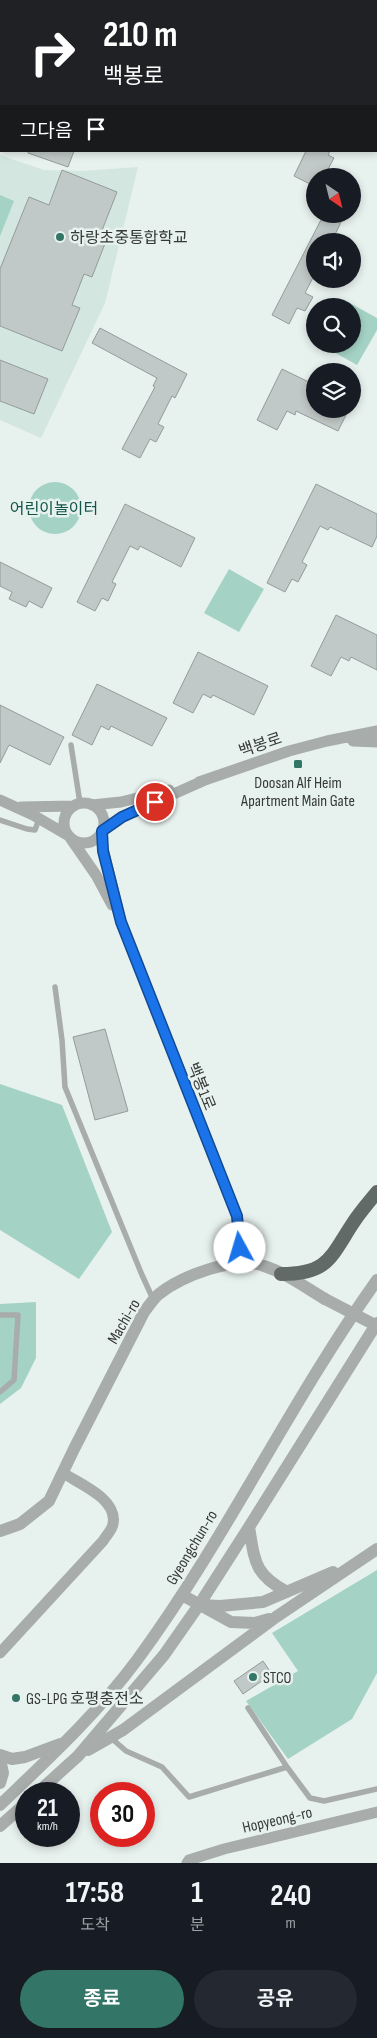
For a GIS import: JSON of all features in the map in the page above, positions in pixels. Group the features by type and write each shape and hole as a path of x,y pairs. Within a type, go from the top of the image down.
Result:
{"highway":[{"path":"281,1274 297,1274 328,1262 353,1223 377,1192"}],"street":[{"name":"백봉로","path":"92,805 121,802 205,780 289,751 377,731"},
{"name":"백봉로","path":"327,741 377,742"},
{"name":"백봉로","path":"102,831 122,817 205,780"},
{"path":"0,800 16,808 39,819 74,840 88,842 94,840 102,831 104,819 98,808 92,805 16,808"},
{"path":"69,836 64,823 69,810 77,805"},
{"name":"백봉1로","path":"102,831 103,851 121,922"},
{"name":"백봉1로","path":"69,836 96,875 121,922 237,1216 242,1264"},
{"name":"Machi-ro","path":"0,1531 20,1524 49,1501 144,1312 154,1300 170,1287 201,1271 242,1264 262,1265 377,1324"},
{"name":"Gyeongchun-ro","path":"0,1806 67,1742 100,1707 124,1676 182,1595 330,1350 377,1280"},
{"path":"49,1782 78,1756 164,1655 199,1605 377,1324"},
{"path":"0,1652 103,1541 113,1525 113,1510 103,1499 63,1473"},
{"path":"249,1527 254,1557 261,1573 270,1583 286,1592"},
{"path":"78,1756 123,1730 276,1618 377,1549"},
{"path":"199,1605 220,1606 263,1602 360,1560"},
{"path":"182,1595 231,1622 255,1622 276,1618"},
{"path":"0,1755 12,1759 25,1757 67,1742"},
{"path":"0,1759 3,1773 0,1783"},
{"name":"Hopyeong-ro","path":"187,1863 189,1860 224,1849 377,1812"},
{"path":"0,1826 15,1813"}],"lane":[{"path":"71,745 77,805"},
{"path":"0,820 26,829 35,830 39,819"},
{"path":"55,986 62,1040 65,1087 154,1300"},
{"path":"0,1315 18,1315 14,1380 0,1392"},
{"path":"248,1708 310,1798 324,1801 377,1789"},
{"path":"110,1737 126,1752 162,1767 189,1797 287,1766"}],"shaded area":[{"name":"하랑초중통합학교","path":"0,155 44,170 82,171 138,167 105,303 41,438 0,420"}],"green space":[{"path":"0,195 14,201 0,236"},
{"path":"361,309 377,318 377,330 358,363 353,363 336,353 361,353"},
{"name":"어린이놀이터","path":"50,482 60,482 74,489 81,503 81,513 74,527 60,534 50,534 40,530 33,523 29,513 29,503 33,493 40,486"},
{"path":"229,569 264,589 239,632 204,613"},
{"path":"0,1084 62,1105 112,1232 79,1279 0,1230"},
{"path":"36,1302 36,1358 21,1388 0,1404 0,1304"},
{"path":"377,1570 377,1673 352,1719 288,1759 246,1701 298,1671 272,1633"}],"building":[{"path":"28,152 74,152 68,167"},
{"path":"306,152 330,152 328,155 334,158 329,168 306,168 306,182 294,176"},
{"name":"하랑초중통합학교","path":"62,170 117,192 99,238 106,241 92,277 84,274 72,305 80,308 62,351 0,326 0,269 29,197 49,205"},
{"path":"319,223 341,223 336,233 314,233"},
{"path":"306,249 306,288 308,288 305,293 313,297 306,298 305,311 297,308 289,324 272,315"},
{"path":"100,328 187,374 175,398 172,396 158,424 164,427 156,442 150,439 140,458 122,449 155,387 153,386 157,378 92,343"},
{"path":"0,360 48,379 34,414 0,401"},
{"path":"282,369 306,381 306,416 296,411 295,415 287,411 277,430 257,420"},
{"path":"311,418 344,418 338,431"},
{"path":"316,484 377,514 377,536 372,547 330,527 328,530 320,526 302,562 307,565 298,582 292,579 285,592 267,583"},
{"path":"125,504 195,538 181,567 140,546 138,550 130,546 112,582 116,584 108,601 102,598 95,611 77,602"},
{"path":"0,562 52,588 42,608 29,601 26,607 9,599 12,592 0,586"},
{"path":"336,615 377,635 377,670 351,657 349,661 341,657 331,676 311,666"},
{"path":"198,652 268,686 254,715 213,695 211,698 203,694 193,713 173,703"},
{"path":"97,684 167,718 152,746 111,726 109,730 101,726 92,745 72,735"},
{"path":"0,705 64,737 50,765 9,745 0,763"},
{"path":"105,1029 128,1111 95,1120 73,1037"},
{"name":"STCO","path":"263,1661 272,1674 243,1694 234,1681"}],"place":[{"name":"하랑초중통합학교","path":"60,237"},
{"name":"Doosan Alf Heim Apartment Main Gate","path":"298,764"},
{"name":"STCO","path":"253,1677"},
{"name":"GS-LPG 호평충전소","path":"16,1698"}],"route":[{"path":"155,802 116,820 102,831 103,851 121,922 237,1216 240,1248"}]}
